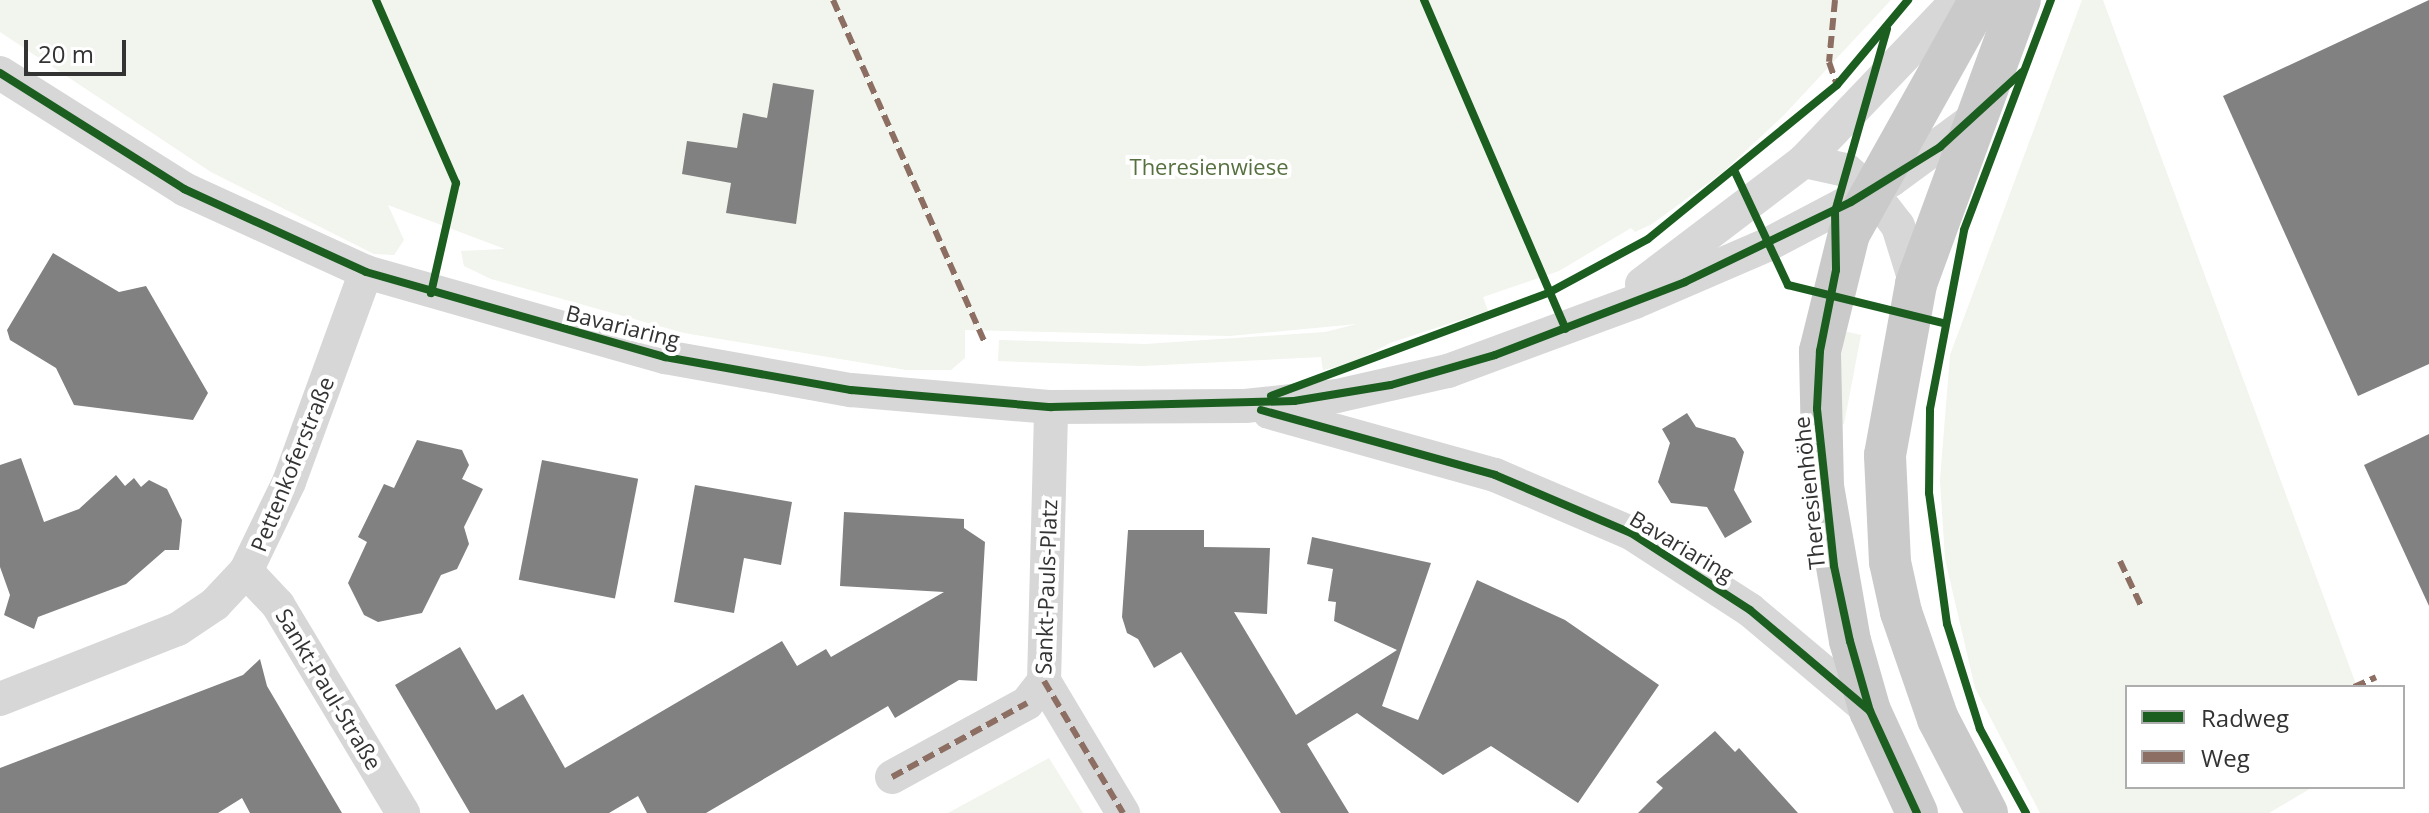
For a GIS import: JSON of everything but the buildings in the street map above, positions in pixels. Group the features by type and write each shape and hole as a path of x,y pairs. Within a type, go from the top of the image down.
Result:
{"main road":[{"name":"Theresienhöhe","path":"1870,711 1834,566 1817,409 1829,297 1871,191 1980,0"},
{"path":"1987,813 1938,719 1901,612 1885,513 1891,406 1916,284 2020,0"},
{"name":"Bavariaring","path":"1870,711 1917,813"}],"street":[{"name":"Bavariaring","path":"1584,321 1713,234 1804,161 1958,0"},
{"name":"Bavariaring","path":"0,73 184,189 366,272 665,357 851,390 1051,407 1245,406 1391,385 1584,321 1735,259 1871,191"},
{"path":"1871,191 1974,119"},
{"path":"1804,161 1846,170 1871,191 1898,226 1916,284"},
{"name":"Pettenkoferstraße","path":"0,699 178,629 215,604 246,571 289,482 366,272"},
{"name":"Bavariaring","path":"1245,406 1460,463 1605,521 1750,610 1870,711"},
{"name":"Sankt-Pauls-Platz","path":"892,777 1027,703 1044,681 1051,407"},
{"name":"Sankt-Paul-Straße","path":"246,571 278,605 403,813"},
{"path":"1044,681 1123,813"}],"green space":[{"name":"Theresienwiese","path":"0,0 1891,0 1783,116 1723,172 1652,224 1635,232 1631,228 1559,271 1483,297 1488,311 1390,343 1353,363 1323,370 1321,357 1142,366 998,361 999,340 1146,344 1325,332 1357,324 1229,336 965,330 965,358 951,370 906,370 684,333 491,279 464,266 461,251 505,249 388,205 404,240 394,255 374,254 211,172 0,32"},
{"path":"2082,0 2103,0 2356,685 2125,685 2125,789 2310,789 2269,813 2040,813 1975,688 1945,559 1940,480 1950,355"},
{"path":"1839,330 1861,335 1844,424 1839,423"},
{"path":"1049,758 1083,813 948,813"}],"marked path":[{"path":"833,0 985,343"},
{"path":"1835,0 1829,62 1837,85"},
{"path":"2120,561 2142,608"},
{"path":"2358,685 2376,677"},
{"path":"1044,681 1123,813"},
{"path":"892,777 1027,703"}],"cycle path":[{"path":"376,0 456,183 431,293"},
{"path":"1424,0 1566,329"},
{"path":"1271,396 1550,292 1648,239 1837,85 1908,0"},
{"path":"2026,813 1980,729 1947,624 1929,493 1930,409 1964,230 2051,0"},
{"path":"1887,29 1835,211 1836,270 1820,351 1817,409 1834,566 1850,641 1870,711 1917,813"},
{"path":"0,73 184,189 366,272 665,357 851,390 1051,407 1294,401 1391,385 1495,355 1685,282 1851,202 1940,147 2022,72"},
{"path":"1735,172 1788,285 1943,323"},
{"path":"1261,410 1495,475 1631,533 1750,610 1870,711"}]}
